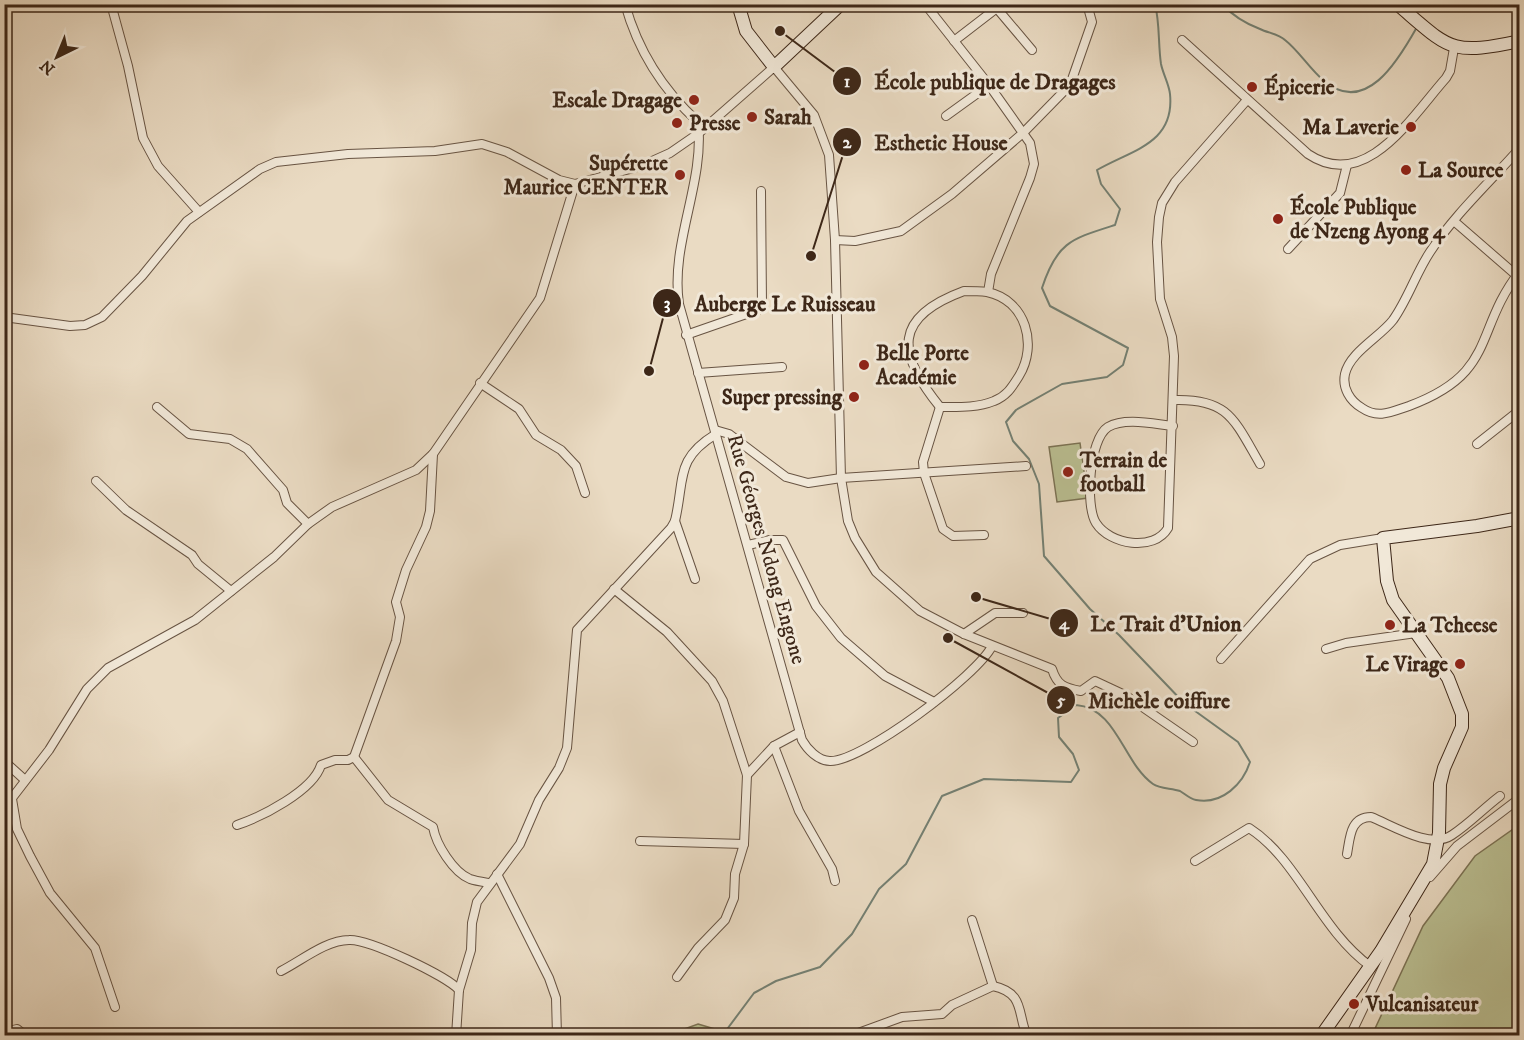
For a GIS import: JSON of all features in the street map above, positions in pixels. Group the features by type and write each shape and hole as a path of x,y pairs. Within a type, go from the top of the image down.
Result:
{"street":[{"path":"111,4 128,66 143,138 158,166 199,212"},
{"path":"625,4 635,35 653,70 673,97 698,122 699,134"},
{"path":"738,4 746,31 814,115 826,142 831,172 835,240 841,478 848,521 876,572 920,611 964,634 1052,669 1055,681 1061,686 1081,691 1095,681 1125,695 1193,742"},
{"path":"4,316 63,326 85,325 95,320 114,306 175,234 199,212 260,169 284,160 435,152 473,145 500,149 559,180 575,184 662,158 699,134 774,68 841,4"},
{"path":"925,4 989,85 1023,133 1029,143 1034,164 1020,207 991,274 988,292"},
{"path":"835,240 855,241 900,231 952,194 1023,133 1070,85 1092,22 1087,4"},
{"path":"954,40 997,6 1032,50"},
{"path":"1406,9 1426,29 1454,48 1476,50 1520,41"},
{"path":"1182,40 1316,160 1347,165 1368,160 1398,131 1446,78 1454,48"},
{"path":"946,116 989,85"},
{"path":"1173,426 1118,423 1109,426 1096,441 1091,466 1093,517 1107,534 1130,543 1144,543 1158,539 1165,534 1168,528 1173,426 1172,337 1164,316 1158,281 1157,242 1162,203 1175,182 1247,100"},
{"name":"Rue Géorges Ndong Engone","path":"699,134 677,274 677,291 686,335 806,747 813,754 828,761 836,760 887,735 934,702 985,659 992,646"},
{"path":"1455,222 1518,273 1484,345 1468,371 1433,396 1384,415 1374,415 1357,406 1351,399 1344,381 1348,366 1391,322 1430,252 1455,222 1520,148"},
{"path":"1288,249 1340,193 1347,165"},
{"path":"4,813 12,798 98,677 108,668 195,620 274,557 308,524 332,507 416,470 433,454 540,298 575,184"},
{"path":"686,335 758,310 762,305 761,191"},
{"path":"964,291 988,292 1009,304 1024,322 1029,337 1030,353 1024,368 1007,394 994,401 963,407 940,406 911,365 907,339 920,314 941,299 964,291"},
{"path":"698,373 782,367"},
{"path":"480,383 519,409 536,435 561,450 576,466 585,493"},
{"path":"1173,400 1198,399 1217,405 1227,414 1260,464"},
{"path":"940,406 926,448 924,473 943,529 947,534 984,535"},
{"path":"157,408 189,434 230,439 247,449 283,490 287,503 308,524"},
{"path":"1477,444 1520,410"},
{"path":"695,579 675,521 687,460 696,447 716,432 729,434 786,477 808,483 841,478 1026,466"},
{"path":"354,757 396,641 400,617 396,602 406,570 426,527 431,501 433,454"},
{"path":"96,481 126,510 192,555 198,564 231,591"},
{"path":"1221,659 1310,559 1340,545 1520,518"},
{"path":"456,1035 459,990 471,950 472,923 477,902 520,844 538,800 555,777 567,748 577,630 675,521"},
{"path":"1326,1028 1370,966 1429,872 1438,839 1440,784 1448,760 1462,734 1462,714 1448,678 1393,600 1387,581 1383,538"},
{"path":"748,545 770,540 783,540 816,606 841,638 885,676 934,702"},
{"path":"614,589 667,632 712,681 723,701 747,775 744,844 735,874 734,898 725,920 698,948 676,977"},
{"path":"964,634 994,613 1023,613"},
{"path":"1326,650 1372,638 1416,633"},
{"path":"747,775 774,746 800,732"},
{"path":"774,746 799,811 832,869 835,881"},
{"path":"237,825 256,818 288,799 309,783 321,765 354,757"},
{"path":"354,757 388,800 433,827 436,841 461,873 470,879 489,883"},
{"path":"4,761 25,780"},
{"path":"1347,854 1353,825 1362,817 1371,817 1424,838 1438,839 1452,836 1500,796"},
{"path":"12,798 17,830 50,893 95,948 115,1007"},
{"path":"1350,1035 1403,924 1431,876 1457,846 1520,798"},
{"path":"1195,861 1250,828 1287,866 1333,932 1370,966"},
{"path":"640,841 744,844"},
{"path":"497,874 549,978 556,998 557,1035"},
{"path":"972,920 993,986 1016,998 1021,1006 1027,1035"},
{"path":"281,971 335,942 350,939 398,955 459,990"},
{"path":"850,1035 902,1017 942,1014 952,1005 993,986"},
{"path":"4,1032 17,1029 27,1035"}],"green space":[{"name":"Terrain de football","path":"1080,443 1088,498 1057,502 1049,447"},
{"path":"1519,825 1519,1035 1372,1035 1423,926 1475,856"},
{"path":"698,1024 735,1035 668,1035"}],"waterway":[{"path":"722,1036 754,993 776,981 820,967 852,934 879,889 906,864 942,796 984,779 1071,782 1079,770 1073,754 1059,737 1058,718 1076,705 1090,708 1101,716 1119,738 1143,775 1156,786 1180,791 1190,798 1205,801 1223,796 1230,791 1247,770 1250,762 1238,742 1184,703 1119,635 1090,609 1044,556 1039,484 1029,459 1013,441 1006,422 1016,410 1062,384 1107,377 1123,365 1128,348 1050,306 1042,288 1054,261 1068,244 1087,234 1115,225 1120,209 1101,184 1097,170 1148,143 1158,135 1165,124 1170,111 1170,94 1161,64 1155,4"},
{"path":"1222,4 1244,22 1283,38 1323,80 1338,90 1353,92 1366,88 1379,80 1400,55 1417,27"}],"place":[{"name":"École publique de Dragages","path":"780,31"},
{"name":"Épicerie","path":"1252,87"},
{"name":"Escale Dragage","path":"694,100"},
{"name":"Sarah","path":"752,117"},
{"name":"Presse","path":"677,123"},
{"name":"Ma Laverie","path":"1411,127"},
{"name":"La Source","path":"1406,170"},
{"name":"Supérette Maurice CENTER","path":"680,175"},
{"name":"École Publique de Nzeng Ayong 4","path":"1278,219"},
{"name":"Esthetic House","path":"811,256"},
{"name":"Belle Porte Académie","path":"864,365"},
{"name":"Auberge Le Ruisseau","path":"649,371"},
{"name":"Super pressing","path":"854,397"},
{"name":"Terrain de football","path":"1068,472"},
{"name":"Le Trait d'Union","path":"976,597"},
{"name":"La Tcheese","path":"1390,625"},
{"name":"Michèle coiffure","path":"948,638"},
{"name":"Le Virage","path":"1460,664"},
{"name":"Vulcanisateur","path":"1354,1004"}]}
